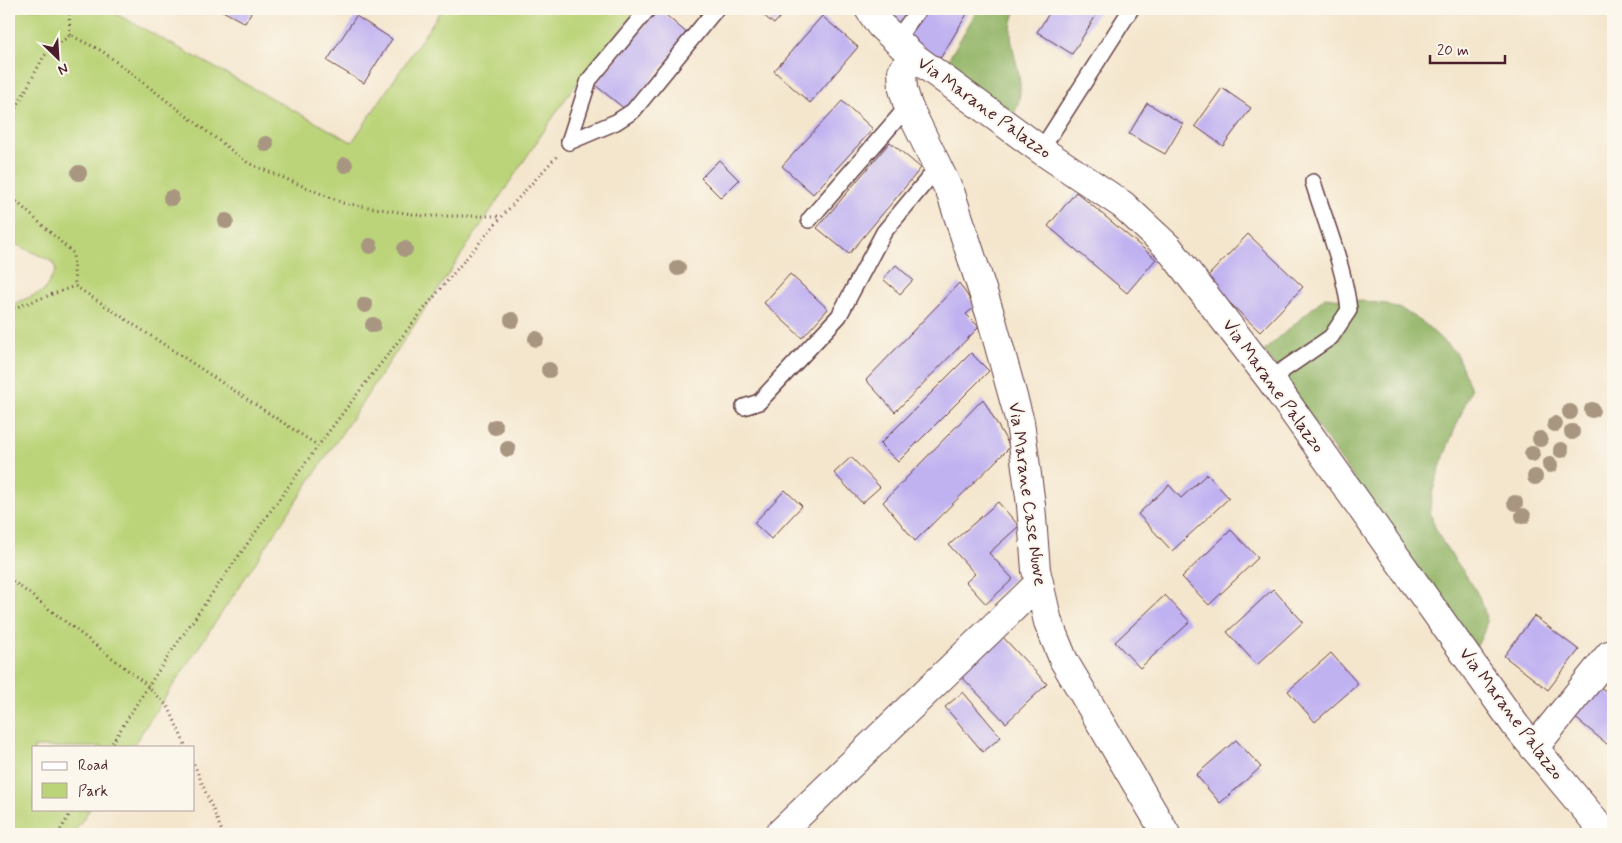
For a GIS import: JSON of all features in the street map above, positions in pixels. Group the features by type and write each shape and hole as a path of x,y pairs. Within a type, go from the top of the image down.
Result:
{"street":[{"name":"Via Marane Palazzo","path":"869,9 880,25 904,48 1041,150 1123,205 1168,247 1270,380 1510,718 1606,834"},
{"name":"Via Marane Case Nuove","path":"904,48 903,89 908,106 954,203 991,317 1020,422 1039,583 1048,622 1064,661 1166,834"},
{"path":"779,834 1039,583"},
{"path":"1534,748 1609,655"}],"lane":[{"path":"569,142 590,80 648,9"},
{"path":"569,142 616,122 633,111 716,9"},
{"path":"904,48 919,9"},
{"path":"1041,150 1131,9"},
{"path":"809,220 908,106"},
{"path":"744,407 759,402 839,316 884,232 938,167"},
{"path":"1270,380 1331,336 1350,310 1346,281 1332,246 1313,182"}],"path":[{"path":"69,9 70,35"},
{"path":"9,121 44,56 70,35"},
{"path":"70,35 102,51 248,163 343,203 424,216 501,216"},
{"path":"111,746 147,685 317,446 501,216 569,142"},
{"path":"9,195 73,254 75,286"},
{"path":"75,286 317,446"},
{"path":"9,310 75,286"},
{"path":"9,578 147,685 169,708 186,746"},
{"path":"195,766 223,834"},
{"path":"58,834 72,810"}],"green space":[{"path":"9,9 107,9 352,142 442,9 638,9 570,92 133,746 32,746 32,810 89,810 73,834 9,834 9,306 44,291 56,270 53,262 9,241"},
{"path":"978,9 1017,9 1012,22 1011,35 1020,87 1019,101 1013,116 944,67"},
{"path":"1325,297 1386,304 1403,310 1425,324 1456,353 1471,389 1445,453 1433,489 1431,515 1443,542 1470,582 1484,608 1486,625 1475,650 1264,351"}],"building":[{"path":"219,9 253,9 245,23"},
{"path":"659,9 689,35 626,110 595,85"},
{"path":"756,9 787,9 774,24"},
{"path":"885,9 909,9 897,28"},
{"path":"924,9 970,9 938,62 904,42"},
{"path":"1052,9 1100,9 1072,54 1037,32"},
{"path":"356,16 392,39 364,83 327,61"},
{"path":"822,16 858,47 810,103 774,71"},
{"path":"1222,88 1251,108 1223,146 1195,126"},
{"path":"842,101 873,129 813,194 782,166"},
{"path":"1147,103 1183,124 1165,154 1129,134"},
{"path":"890,142 921,168 849,254 817,228"},
{"path":"719,160 739,180 721,198 701,178"},
{"path":"1076,192 1156,259 1127,293 1048,226"},
{"path":"1248,234 1303,287 1260,332 1205,279"},
{"path":"896,265 913,280 900,294 883,279"},
{"path":"790,274 828,309 802,338 764,303"},
{"path":"959,283 975,307 966,314 979,327 895,412 866,380"},
{"path":"971,353 989,371 898,462 880,444"},
{"path":"983,399 1010,447 915,541 883,502"},
{"path":"851,457 880,487 862,503 834,473"},
{"path":"1207,474 1229,498 1172,551 1138,514 1169,485 1181,498"},
{"path":"785,490 802,506 771,539 754,523"},
{"path":"998,502 1019,526 989,553 1013,579 986,604 966,582 975,574 949,545"},
{"path":"1231,530 1258,558 1209,605 1182,577"},
{"path":"1273,589 1303,622 1257,665 1227,632"},
{"path":"1165,595 1190,622 1140,668 1115,642"},
{"path":"1534,616 1579,650 1548,690 1504,656"},
{"path":"1000,634 1047,684 1006,723 958,673"},
{"path":"1331,653 1358,684 1315,722 1288,691"},
{"path":"1598,685 1613,697 1613,749 1573,716"},
{"path":"963,692 1001,737 983,752 945,707"},
{"path":"1236,740 1261,767 1220,803 1196,775"}]}
